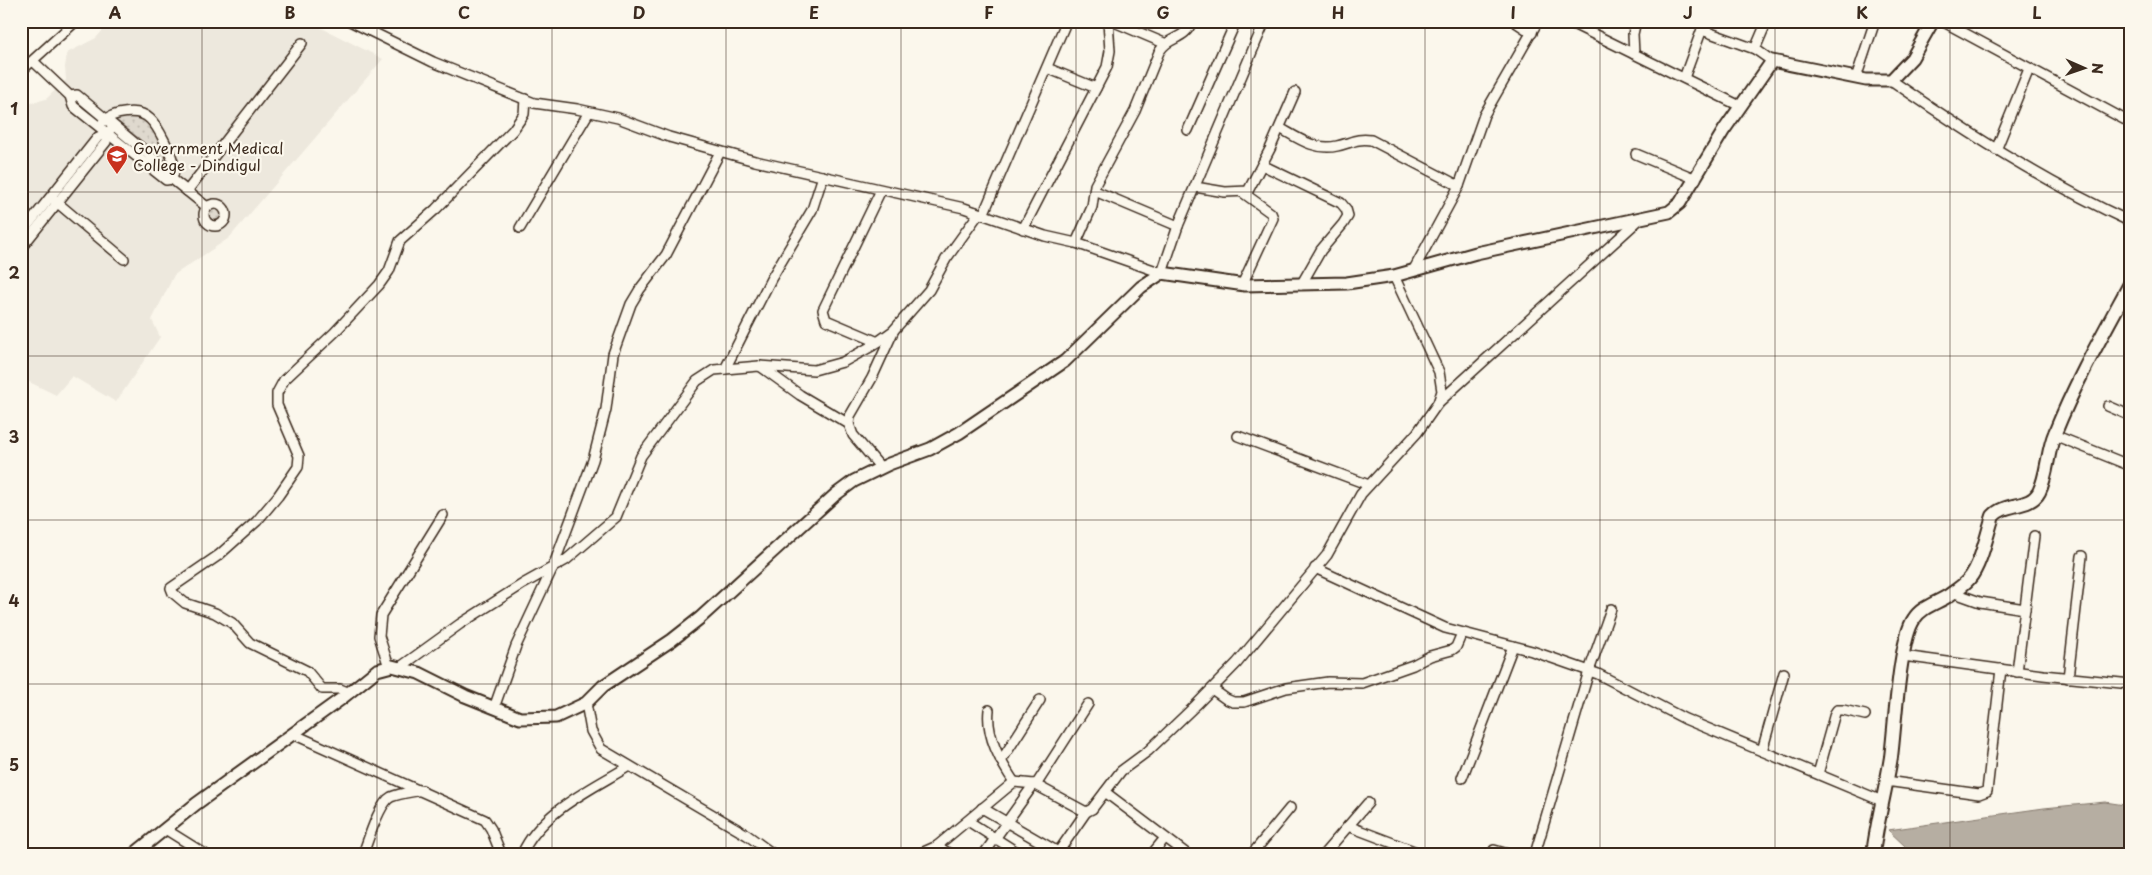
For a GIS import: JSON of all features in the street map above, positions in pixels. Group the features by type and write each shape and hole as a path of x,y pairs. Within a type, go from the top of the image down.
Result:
{"main road":[{"path":"1873,854 1886,781 1903,656 1914,618 1927,607 1969,580 1976,568 1993,516 1998,509 2026,503 2039,492 2054,436 2069,399 2131,282"}],"street":[{"path":"21,72 28,62 76,21"},
{"path":"350,21 433,62 534,103 618,118 669,137 720,152 979,213 1023,229 1076,243 1162,274 1242,285 1346,283 1394,276 1476,253 1669,212 1680,203 1724,130 1772,61"},
{"path":"1023,229 1109,60 1108,21"},
{"path":"1112,21 1164,43"},
{"path":"1076,243 1092,207 1095,185 1135,111 1164,43 1186,33 1192,21"},
{"path":"1188,130 1236,21"},
{"path":"134,854 164,829 350,693 378,670 394,668 419,673 520,718 556,717 586,703 603,686 672,640 700,618 835,495 854,481 881,468 930,449 959,432 1065,361 1141,287 1162,274 1178,226 1265,21"},
{"path":"1514,21 1532,33"},
{"path":"1413,271 1460,186 1484,115 1538,21"},
{"path":"1567,21 1740,106"},
{"path":"1634,54 1633,34 1636,21"},
{"path":"1755,49 1767,21"},
{"path":"1856,78 1875,21"},
{"path":"1891,80 1912,58 1933,21"},
{"path":"1942,21 2131,123"},
{"path":"1684,78 1704,25 1755,49 1772,61 1856,78 1891,80 1952,123 1996,150 2106,211 2131,222"},
{"path":"394,668 523,584 566,560 616,517 641,456 696,381 714,370 760,366 814,370 843,362 893,331 929,290 946,259 978,216 1047,68 1064,27"},
{"path":"187,191 302,43"},
{"path":"28,62 70,96 73,106 166,180 172,179"},
{"path":"1047,68 1096,88"},
{"path":"1996,150 2029,69"},
{"path":"1195,187 1216,192 1242,192 1251,187 1280,128 1295,92"},
{"path":"70,96 77,95 172,174 172,179 207,207"},
{"path":"350,693 340,689 322,689 307,671 250,643 232,622 215,613 185,603 173,594 171,588 219,555 257,521 278,496 298,467 299,456 277,405 277,393 284,380 334,333 379,285 389,271 400,241 430,214 513,130 524,114 525,98"},
{"path":"520,228 589,112"},
{"path":"98,126 105,119 115,114 134,113 150,119 168,149 174,168 172,179"},
{"path":"21,234 106,142 107,133 113,125"},
{"path":"1280,128 1312,146 1336,146 1360,138 1371,140 1460,186"},
{"path":"494,708 516,646 553,567 601,435 613,354 631,304 666,255 720,152"},
{"path":"1636,154 1696,179"},
{"path":"1262,166 1341,203 1346,208 1348,216 1321,250 1301,285"},
{"path":"725,369 771,280 812,210 823,176"},
{"path":"878,342 826,320 823,310 881,190"},
{"path":"1094,191 1178,226"},
{"path":"1242,192 1271,213 1273,218 1242,285"},
{"path":"21,248 54,200"},
{"path":"54,200 124,259"},
{"path":"982,808 1057,853 1086,812 1092,809 1121,772 1148,751 1237,663 1327,554 1338,531 1369,485 1417,433 1438,403 1642,217"},
{"path":"1394,276 1439,372 1442,391 1438,403"},
{"path":"881,468 853,435 849,424 850,416 872,378 893,331"},
{"path":"760,366 800,395 849,424"},
{"path":"2108,406 2131,416"},
{"path":"1238,436 1369,485"},
{"path":"2054,436 2131,466"},
{"path":"394,668 379,636 381,615 443,515"},
{"path":"2017,672 2034,536"},
{"path":"2068,678 2082,556"},
{"path":"1315,568 1445,628 1513,646 1590,671 1686,719 1882,801"},
{"path":"1952,592 1980,602 2025,609"},
{"path":"1535,854 1590,671 1611,609"},
{"path":"1212,689 1233,702 1244,702 1286,688 1307,684 1328,682 1362,683 1414,664 1430,656 1452,650 1462,633"},
{"path":"1462,778 1513,646"},
{"path":"1903,656 2017,672 2131,684"},
{"path":"1886,781 1979,794 1987,790 2001,669"},
{"path":"1762,751 1784,673"},
{"path":"1001,761 1040,700"},
{"path":"586,703 592,731 601,749 747,835 773,854"},
{"path":"984,854 1035,784 1088,704"},
{"path":"989,710 989,732 1001,761 1014,782"},
{"path":"1818,774 1837,710 1865,715"},
{"path":"293,734 422,790 485,820 491,829 501,854"},
{"path":"522,854 535,831 550,818 571,801 630,766"},
{"path":"919,854 937,846 1014,782 1035,784 1086,812"},
{"path":"364,854 370,833 386,801 392,796 422,790"},
{"path":"1105,792 1186,854"},
{"path":"1324,854 1368,803"},
{"path":"1252,854 1290,808"},
{"path":"968,821 1020,854"},
{"path":"1348,826 1422,854"},
{"path":"164,829 205,854"},
{"path":"1152,854 1165,838"},
{"path":"937,846 950,854"},
{"path":"1492,854 1494,850 1508,854"}],"shaded area":[{"name":"Government Medical College - Dindigul","path":"111,21 308,21 383,59 229,238 174,275 152,320 160,337 116,402 72,376 56,395 21,378 21,116 31,103 46,99 66,80 67,53 96,38"},
{"path":"136,117 149,125 162,143 169,163 115,119"},
{"path":"213,208 217,208 221,214 217,220 213,220 209,216 209,212"},
{"path":"2105,802 2131,806 2131,854 1905,854 1906,847 1888,830 2044,808"}],"place":[{"name":"Government Medical College - Dindigul","path":"117,175"}]}
